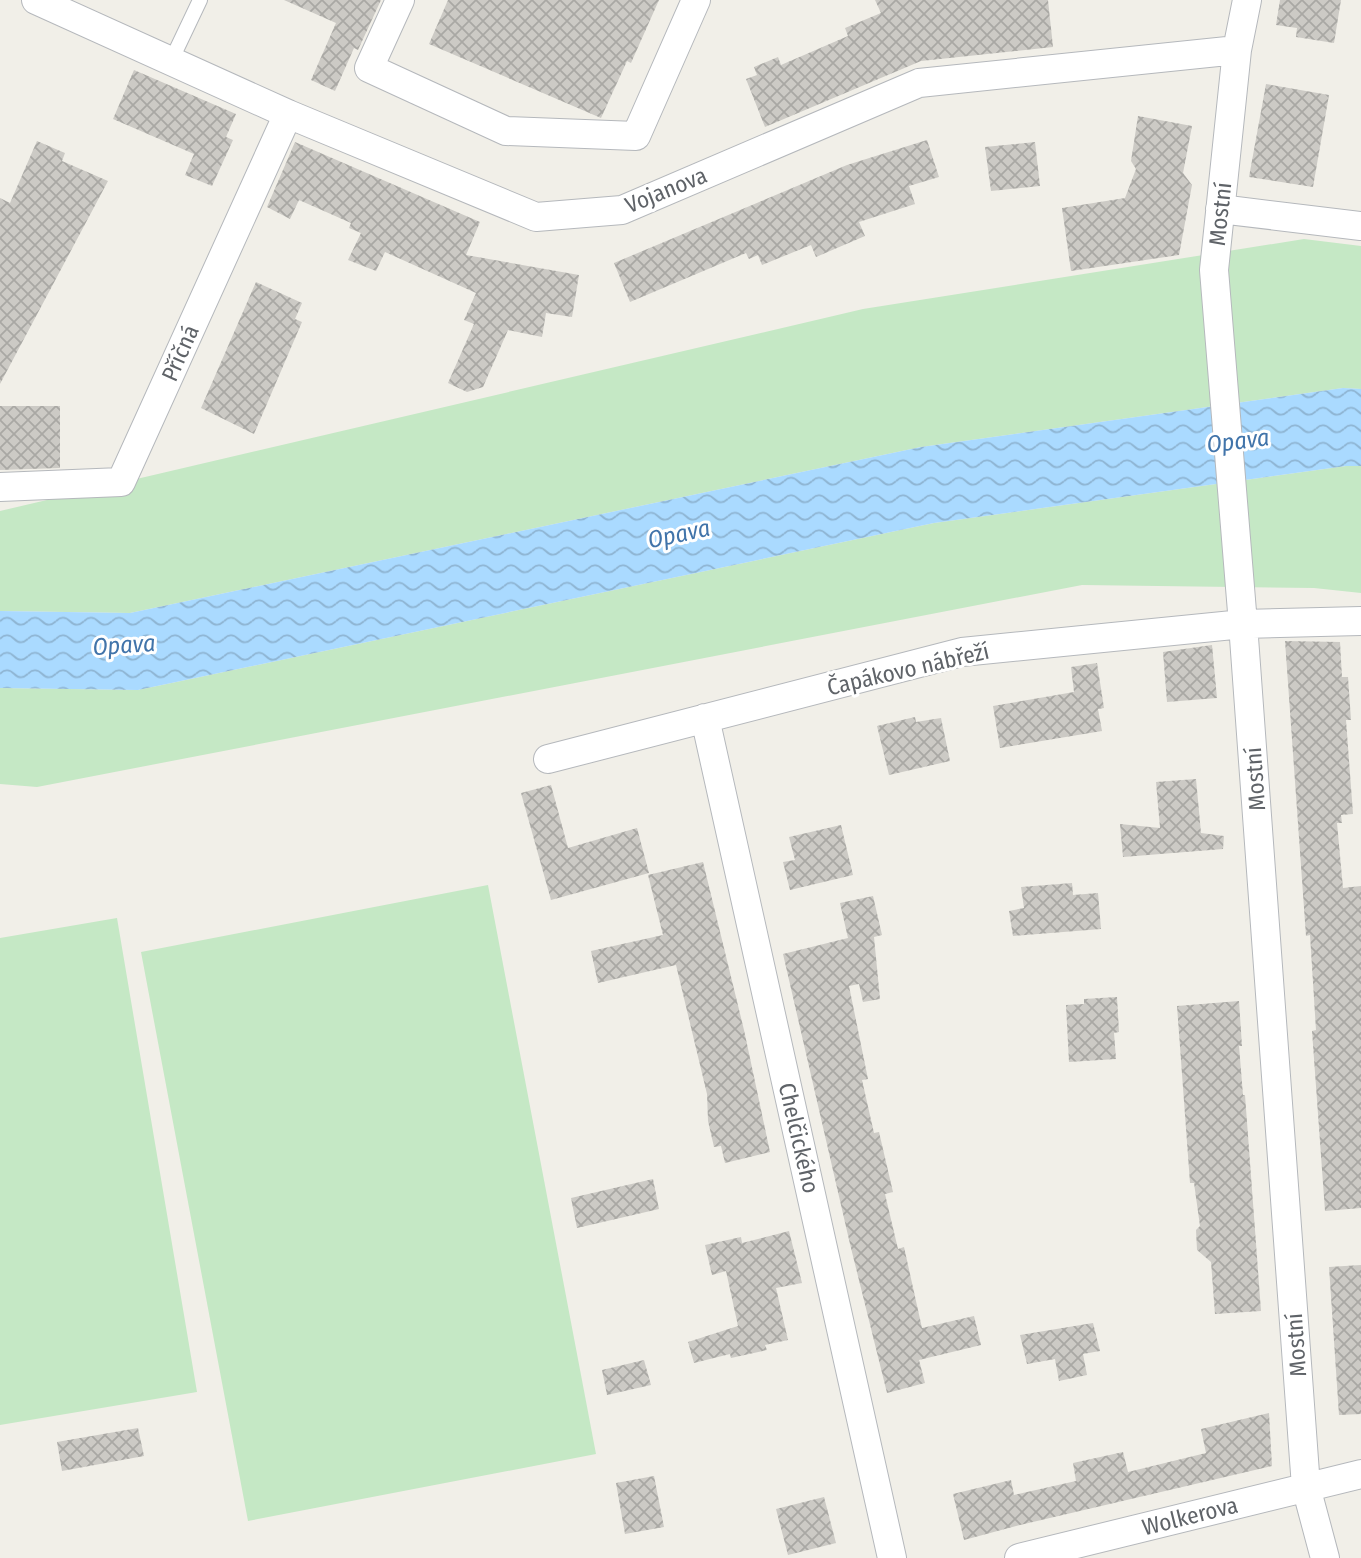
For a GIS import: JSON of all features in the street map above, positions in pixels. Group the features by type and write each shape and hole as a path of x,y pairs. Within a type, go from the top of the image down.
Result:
{"street":[{"name":"Vojanova","path":"36,0 288,114 536,217 622,210 919,83 1237,50"},
{"path":"400,0 369,68 506,131 636,136 696,0"},
{"name":"Mostní","path":"1247,0 1237,50 1214,270 1243,624 1306,1487 1325,1558"},
{"name":"Příčná","path":"0,487 121,482 288,114"},
{"path":"1220,209 1361,226"},
{"name":"Čapákovo nábřeží","path":"548,759 962,652 1243,624 1361,621"},
{"name":"Chelčického","path":"705,718 892,1558"},
{"name":"Wolkerova","path":"1019,1558 1361,1474"}],"lane":[{"path":"171,61 200,0"}],"green space":[{"path":"1304,239 1361,246 1361,389 1343,388 921,447 130,613 0,611 0,511 863,309"},
{"path":"1361,466 1361,593 1314,588 1082,585 37,787 0,784 0,688 138,690 934,523"},
{"path":"488,885 596,1454 248,1521 141,952"},
{"path":"117,918 197,1392 0,1425 0,938"}],"water":[{"name":"Opava","path":"1343,388 1361,389 1361,466 934,523 138,690 0,688 0,611 130,613 921,447"}],"building":[{"path":"284,0 381,0 358,50 354,48 335,91 311,80 336,23"},
{"path":"448,0 659,0 631,63 627,61 601,118 429,44"},
{"path":"875,0 1048,0 1053,47 921,61 765,127 746,79 757,75 754,67 778,57 781,65 848,36 845,28 881,13"},
{"path":"1280,0 1341,0 1334,43 1296,37 1297,28 1276,25"},
{"path":"134,70 236,114 226,137 233,140 212,186 185,175 194,154 113,119"},
{"path":"1266,84 1329,95 1313,187 1249,177"},
{"path":"1138,116 1192,126 1183,173 1192,185 1179,255 1071,271 1062,208 1125,198 1136,169 1131,161"},
{"path":"927,140 939,177 909,186 915,204 859,222 865,236 816,257 811,245 762,265 758,255 749,259 746,253 630,302 614,263 847,165"},
{"path":"37,141 65,153 62,161 108,181 0,384 0,198 10,203"},
{"path":"295,142 480,222 466,255 579,275 572,317 546,313 542,337 508,330 483,387 467,392 448,383 474,324 464,320 476,293 385,252 376,271 348,260 361,233 349,228 351,223 299,200 290,219 267,207"},
{"path":"1035,142 1040,186 991,191 985,147"},
{"path":"256,282 302,303 295,319 302,322 254,434 201,408"},
{"path":"0,406 60,406 60,468 0,470"},
{"path":"1285,641 1340,642 1342,677 1348,677 1351,720 1346,720 1353,814 1341,815 1342,823 1337,823 1343,888 1361,886 1361,1208 1325,1211 1312,1031 1316,1030 1310,935 1306,936"},
{"path":"1212,645 1217,698 1167,702 1163,652"},
{"path":"1097,663 1104,708 1098,709 1102,731 1000,748 993,706 1074,692 1071,667"},
{"path":"915,717 916,722 941,718 950,761 889,775 877,726"},
{"path":"1196,779 1201,833 1224,836 1223,849 1123,857 1120,824 1160,828 1156,782"},
{"path":"551,785 568,848 637,828 649,873 551,900 521,793"},
{"path":"841,825 853,875 790,890 783,862 795,860 789,837"},
{"path":"703,862 744,1030 770,1152 725,1163 721,1146 714,1147 708,1121 707,1094 676,965 598,983 591,951 663,935 648,875"},
{"path":"1072,883 1073,895 1098,893 1101,929 1013,936 1009,911 1024,908 1021,887"},
{"path":"873,896 882,935 874,937 880,999 863,1002 859,984 849,986 868,1079 862,1080 874,1133 879,1132 893,1192 885,1194 898,1249 904,1247 922,1328 974,1316 981,1345 919,1360 925,1383 887,1393 783,954 848,938 840,903"},
{"path":"1117,997 1119,1032 1114,1033 1116,1059 1069,1062 1066,1005 1084,1004 1084,999"},
{"path":"1239,1001 1242,1046 1239,1046 1261,1311 1215,1314 1211,1262 1197,1250 1196,1230 1200,1226 1194,1183 1190,1183 1177,1006"},
{"path":"653,1179 659,1209 577,1228 571,1198"},
{"path":"789,1231 802,1283 776,1288 788,1340 765,1345 767,1350 731,1358 730,1354 694,1363 688,1342 738,1326 726,1271 712,1275 705,1245 741,1237 742,1243"},
{"path":"1361,1265 1361,1414 1339,1415 1329,1267"},
{"path":"1093,1323 1100,1351 1083,1354 1087,1375 1059,1381 1055,1359 1027,1364 1020,1335"},
{"path":"644,1360 651,1385 607,1395 602,1370"},
{"path":"1269,1413 1272,1466 964,1540 953,1494 1011,1480 1014,1495 1076,1481 1073,1463 1123,1452 1128,1472 1206,1453 1201,1429"},
{"path":"138,1428 144,1456 62,1471 57,1442"},
{"path":"654,1476 664,1527 625,1534 616,1483"},
{"path":"824,1497 836,1543 788,1555 776,1509"}]}
